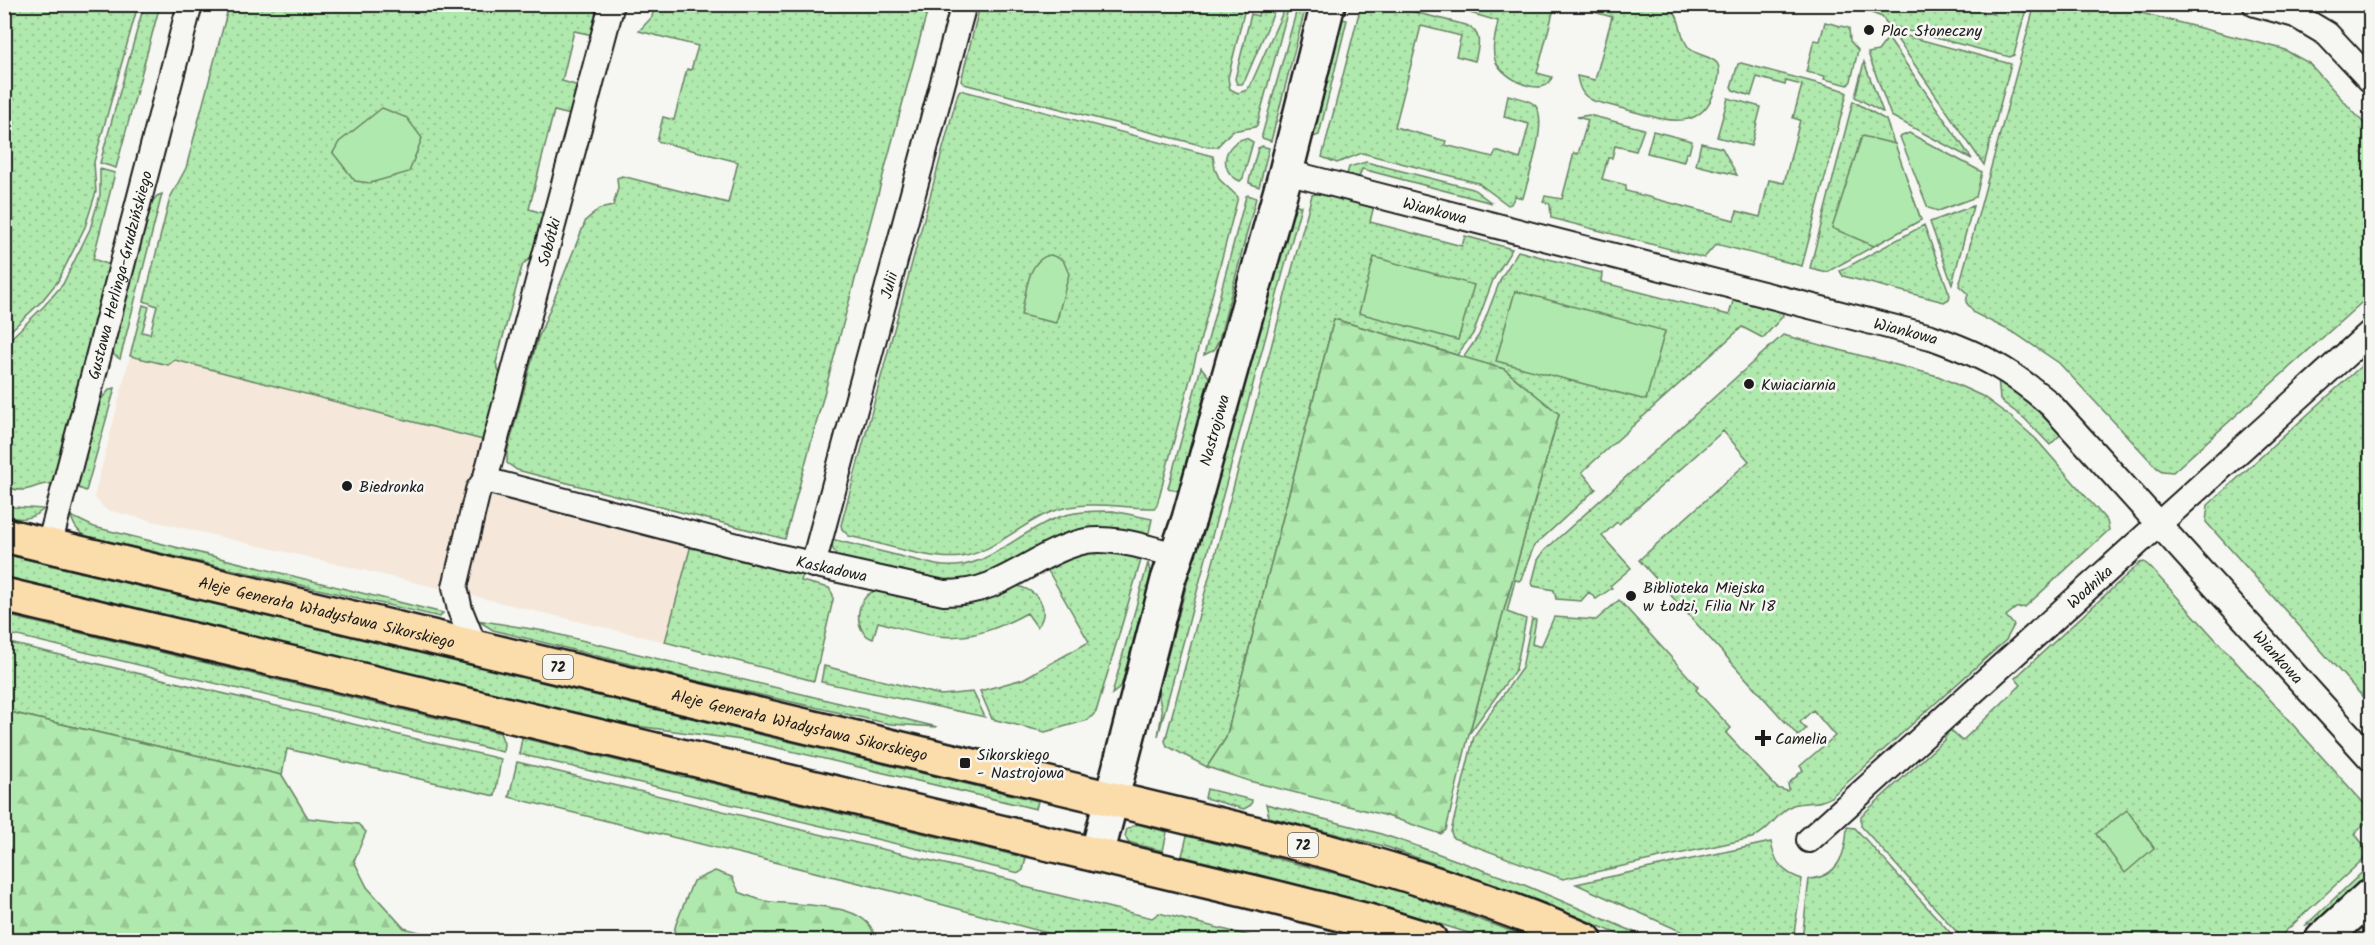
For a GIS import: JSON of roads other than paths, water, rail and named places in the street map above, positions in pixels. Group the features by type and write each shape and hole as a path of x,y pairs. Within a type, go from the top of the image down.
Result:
{"main road":[{"name":"Aleje Generała Władysława Sikorskiego","path":"4,535 1296,843 1385,867 1492,903 1585,940"},
{"path":"4,595 1305,905 1430,940"}],"street":[{"name":"Gustawa Herlinga-Grudzińskiego","path":"50,546 190,4"},
{"name":"Sobótki","path":"475,647 460,610 455,587 478,490 484,480 612,4"},
{"name":"Julii","path":"813,565 964,4"},
{"name":"Nastrojowa","path":"1097,855 1139,688 1177,555 1190,519 1286,172 1328,4"},
{"path":"2255,4 2295,15 2327,34 2370,80"},
{"name":"Wiankowa","path":"1286,172 1920,334 1974,352 2004,367 2050,404 2370,758"},
{"name":"Wodnika","path":"1809,840 2370,333"},
{"name":"Kaskadowa","path":"484,480 813,565 931,591 957,592 988,586 1062,547 1088,540 1115,542 1177,555"},
{"path":"2322,940 2370,896"}],"place":[{"name":"Plac Słoneczny","path":"1869,30"},
{"name":"Kwiaciarnia","path":"1749,384"},
{"name":"Biedronka","path":"347,486"},
{"name":"Biblioteka Miejska w Łodzi, Filia Nr 18","path":"1631,596"},
{"name":"Camelia","path":"1763,738"},
{"name":"Sikorskiego - Nastrojowa","path":"965,763"}]}
